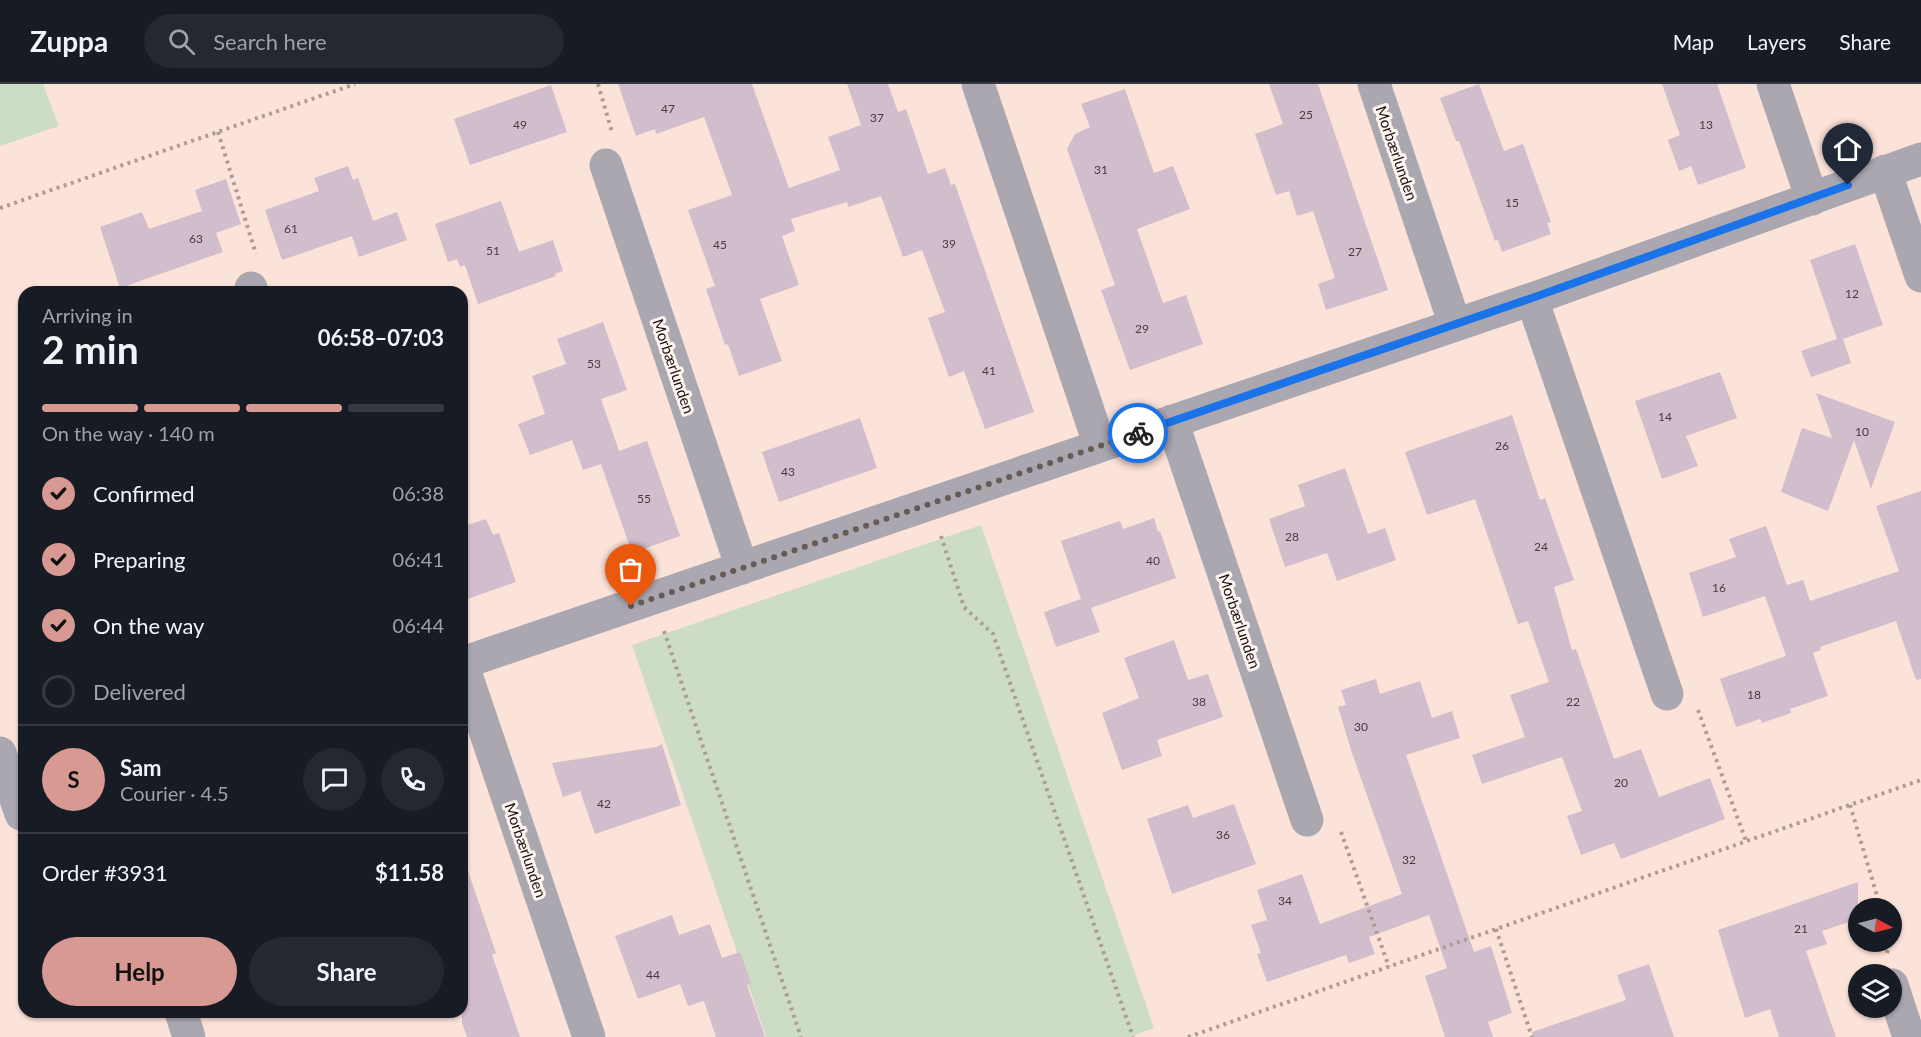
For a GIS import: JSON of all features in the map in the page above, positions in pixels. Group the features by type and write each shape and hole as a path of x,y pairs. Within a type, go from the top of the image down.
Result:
{"street":[{"path":"978,84 1100,446"},
{"name":"Morbærlunden","path":"1374,84 1455,325"},
{"path":"1773,84 1812,199"},
{"name":"Morbærlunden","path":"468,661 1455,325 1921,159"},
{"name":"Morbærlunden","path":"606,165 742,568"},
{"path":"1885,171 1921,276"},
{"path":"1532,298 1666,694"},
{"name":"Morbærlunden","path":"1172,421 1307,820"},
{"name":"Morbærlunden","path":"468,681 589,1037"},
{"path":"0,753 15,816"},
{"path":"1902,1016 1909,1037"},
{"path":"183,1018 189,1037"}],"path":[{"path":"0,208 355,84"},
{"path":"597,84 615,140 606,165"},
{"path":"218,132 260,266 253,286"},
{"path":"930,504 964,607 993,634 1134,1037"},
{"path":"652,598 801,1037"},
{"path":"1666,694 1695,703 1746,842"},
{"path":"1188,1037 1921,780"},
{"path":"1850,805 1878,898"},
{"path":"1307,820 1340,829 1389,967"},
{"path":"1496,929 1532,1037"}],"green space":[{"path":"0,84 43,84 59,126 0,146"},
{"path":"981,525 1154,1028 1129,1037 766,1037 632,645"}],"building":[{"path":"618,84 752,84 789,188 840,170 828,137 861,125 847,84 888,84 898,112 906,109 928,174 945,168 951,185 955,184 1034,412 985,429 964,371 949,377 928,318 945,312 922,250 903,257 881,196 848,207 847,202 791,219 795,231 782,236 799,285 760,299 782,361 739,376 728,344 725,345 706,289 715,286 688,210 732,195 704,117 656,134 655,129 636,136"},
{"path":"1269,84 1318,84 1388,290 1326,310 1318,284 1335,278 1313,211 1297,216 1289,191 1276,195 1255,134 1283,124"},
{"path":"1479,84 1504,151 1523,144 1551,222 1547,223 1551,234 1502,252 1498,240 1495,241 1459,141 1456,141 1440,98"},
{"path":"1662,84 1717,84 1746,168 1698,185 1691,166 1679,171 1668,140 1680,135"},
{"path":"551,85 567,132 470,165 454,119"},
{"path":"1125,89 1154,173 1173,166 1190,209 1137,229 1163,303 1186,295 1203,344 1130,370 1101,290 1115,285 1067,149 1075,134 1090,127 1081,104"},
{"path":"348,166 353,180 358,178 373,221 397,212 407,240 359,257 352,236 282,260 265,210 319,191 314,178"},
{"path":"226,179 241,224 216,233 223,252 126,286 119,286 100,227 142,212 149,229 202,211 195,190"},
{"path":"501,201 519,252 553,240 563,271 555,274 556,276 478,304 465,265 460,267 457,259 448,262 435,224"},
{"path":"1855,244 1883,325 1843,339 1851,363 1811,377 1801,351 1837,339 1810,260"},
{"path":"603,322 627,390 601,399 619,451 647,441 680,536 632,553 601,464 583,470 572,440 530,455 518,424 545,414 532,376 566,364 557,339"},
{"path":"1720,372 1737,418 1686,436 1698,466 1662,479 1635,401"},
{"path":"1816,393 1895,422 1871,489 1854,440 1828,511 1781,492 1802,428 1832,438"},
{"path":"1512,415 1540,500 1545,498 1574,580 1554,587 1572,650 1576,649 1614,759 1641,749 1659,797 1710,778 1725,819 1621,859 1614,843 1581,855 1567,816 1582,811 1562,757 1482,784 1472,755 1525,737 1510,695 1549,682 1528,621 1518,624 1475,499 1427,515 1405,452"},
{"path":"860,418 877,468 779,502 762,452"},
{"path":"1345,468 1368,534 1385,528 1396,560 1337,581 1327,553 1285,567 1269,519 1305,506 1298,485"},
{"path":"1921,491 1921,679 1916,680 1896,621 1820,647 1821,650 1813,653 1828,696 1790,709 1791,713 1762,723 1760,719 1736,727 1720,679 1786,656 1765,596 1703,617 1689,573 1736,557 1729,539 1766,526 1787,585 1803,580 1810,601 1899,571 1876,506"},
{"path":"1154,518 1176,578 1091,608 1100,632 1056,647 1044,612 1081,599 1061,541 1120,521 1123,529"},
{"path":"486,519 493,535 499,533 516,582 468,599 468,525"},
{"path":"1174,640 1188,680 1208,674 1223,717 1157,740 1162,756 1122,770 1102,713 1139,698 1124,658"},
{"path":"1376,679 1380,694 1420,681 1432,718 1452,711 1460,738 1406,755 1474,952 1491,946 1512,1013 1488,1022 1493,1037 1445,1037 1425,976 1447,968 1429,915 1369,937 1375,954 1349,963 1346,955 1267,982 1257,954 1261,953 1251,925 1267,920 1257,890 1302,874 1320,924 1402,894 1338,707 1346,705 1341,690"},
{"path":"662,744 681,805 595,834 580,791 563,797 552,763 656,747"},
{"path":"1234,804 1256,864 1172,894 1147,819 1188,805 1193,818"},
{"path":"468,871 496,953 492,955 520,1037 467,1037 462,1018 468,1018"},
{"path":"1858,882 1858,898 1848,898 1848,922 1822,931 1827,944 1806,951 1836,1037 1779,1037 1770,1009 1745,1018 1718,930"},
{"path":"672,915 679,935 710,924 722,958 740,952 751,983 747,985 765,1037 716,1037 704,1001 688,1006 680,984 638,999 615,936"},
{"path":"1649,964 1674,1037 1533,1037 1532,1032 1626,1000 1617,975"}],"way so far":[{"path":"631,606 1138,433"}],"route":[{"path":"1138,433 1532,298 1848,185"}]}
